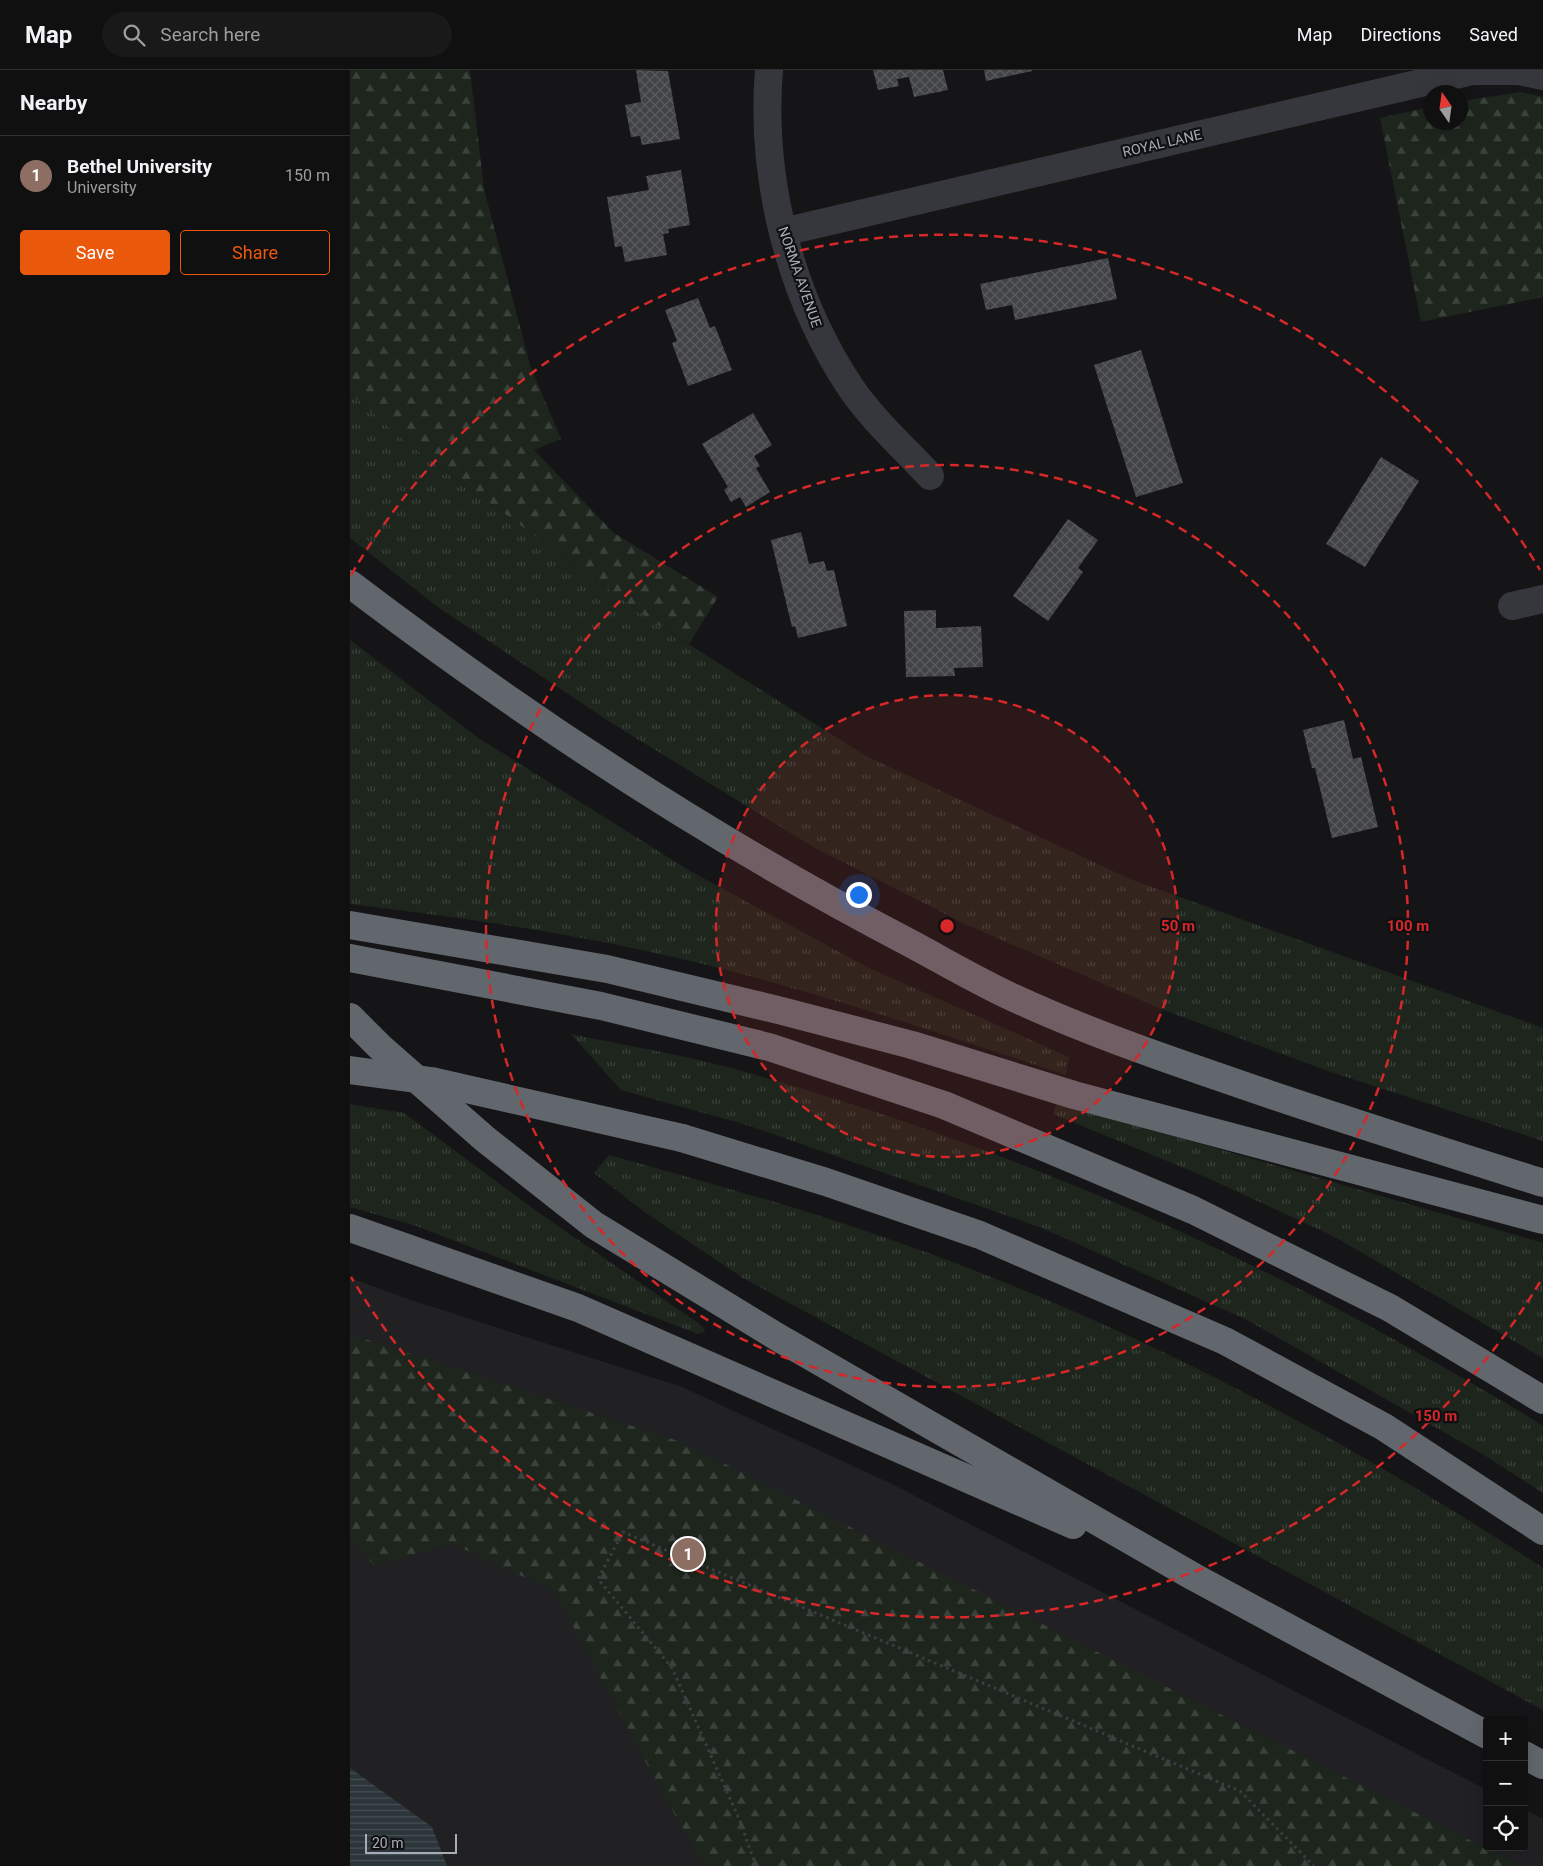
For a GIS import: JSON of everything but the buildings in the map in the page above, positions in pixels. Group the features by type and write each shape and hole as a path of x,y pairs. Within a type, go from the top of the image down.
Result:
{"highway":[{"path":"350,584 450,660 547,727 746,852 842,908 1013,998 1145,1051 1312,1109 1543,1183"},
{"path":"350,925 608,969 866,1033 1074,1095 1543,1220"},
{"path":"350,958 601,1006 769,1047 944,1105 1184,1206 1390,1308 1543,1400"},
{"path":"350,1017 380,1047 485,1139 594,1225 780,1338 1194,1577 1483,1733"},
{"path":"350,1070 431,1081 682,1138 826,1182 980,1235 1226,1341 1384,1427 1543,1531"},
{"path":"350,1228 578,1308 1194,1577"},
{"path":"1528,1757 1543,1765"}],"street":[{"name":"NORMA AVENUE","path":"769,70 766,104 769,154 783,232 799,284 820,336 852,390 930,476"},
{"name":"ROYAL LANE","path":"783,232 1472,71 1519,71 1543,76"},
{"path":"1512,606 1543,599"}],"path":[{"path":"756,1866 740,1821 672,1668 598,1579 623,1532 1240,1791 1314,1866"}],"shaded area":[{"path":"350,1278 411,1300 682,1387 892,1484 1483,1788 1483,1851 1528,1851 1528,1811 1543,1819 1543,1866 350,1866"},
{"path":"350,1768 432,1827 447,1866 350,1866"}],"green space":[{"path":"350,70 470,70 484,189 530,365 561,439 534,450 614,533 718,597 689,644 655,623 407,443 350,392"},
{"path":"1521,92 1543,97 1543,297 1421,322 1380,118 1423,109 1423,130 1468,130 1468,100"},
{"path":"350,392 407,443 655,623 866,756 1130,879 1543,1028 1543,1141 1328,1071 1161,1009 965,924 815,848 613,724 439,608 350,538"},
{"path":"350,640 477,737 690,871 867,967 1069,1057 1066,1075 850,1005 673,957 536,930 350,904"},
{"path":"571,1034 731,1068 912,1124 1089,1192 1262,1270 1346,1313 1429,1359 1543,1426 1543,1493 1484,1455 1247,1320 1042,1228 747,1125 621,1090"},
{"path":"1057,1102 1543,1243 1543,1358 1333,1236 1201,1175 1053,1114"},
{"path":"350,1104 404,1113 535,1210 701,1325 705,1330 704,1332 698,1334 416,1226 350,1207"},
{"path":"609,1155 817,1215 886,1238 1058,1304 1225,1382 1306,1425 1386,1471 1465,1518 1543,1568 1543,1710 743,1278 646,1213 594,1173"},
{"path":"350,1334 684,1443 1483,1847 1483,1851 1491,1851 1521,1866 705,1866 663,1794 554,1591 451,1543 375,1566 350,1539"}],"place":[{"name":"Bethel University","path":"688,1554"}]}
